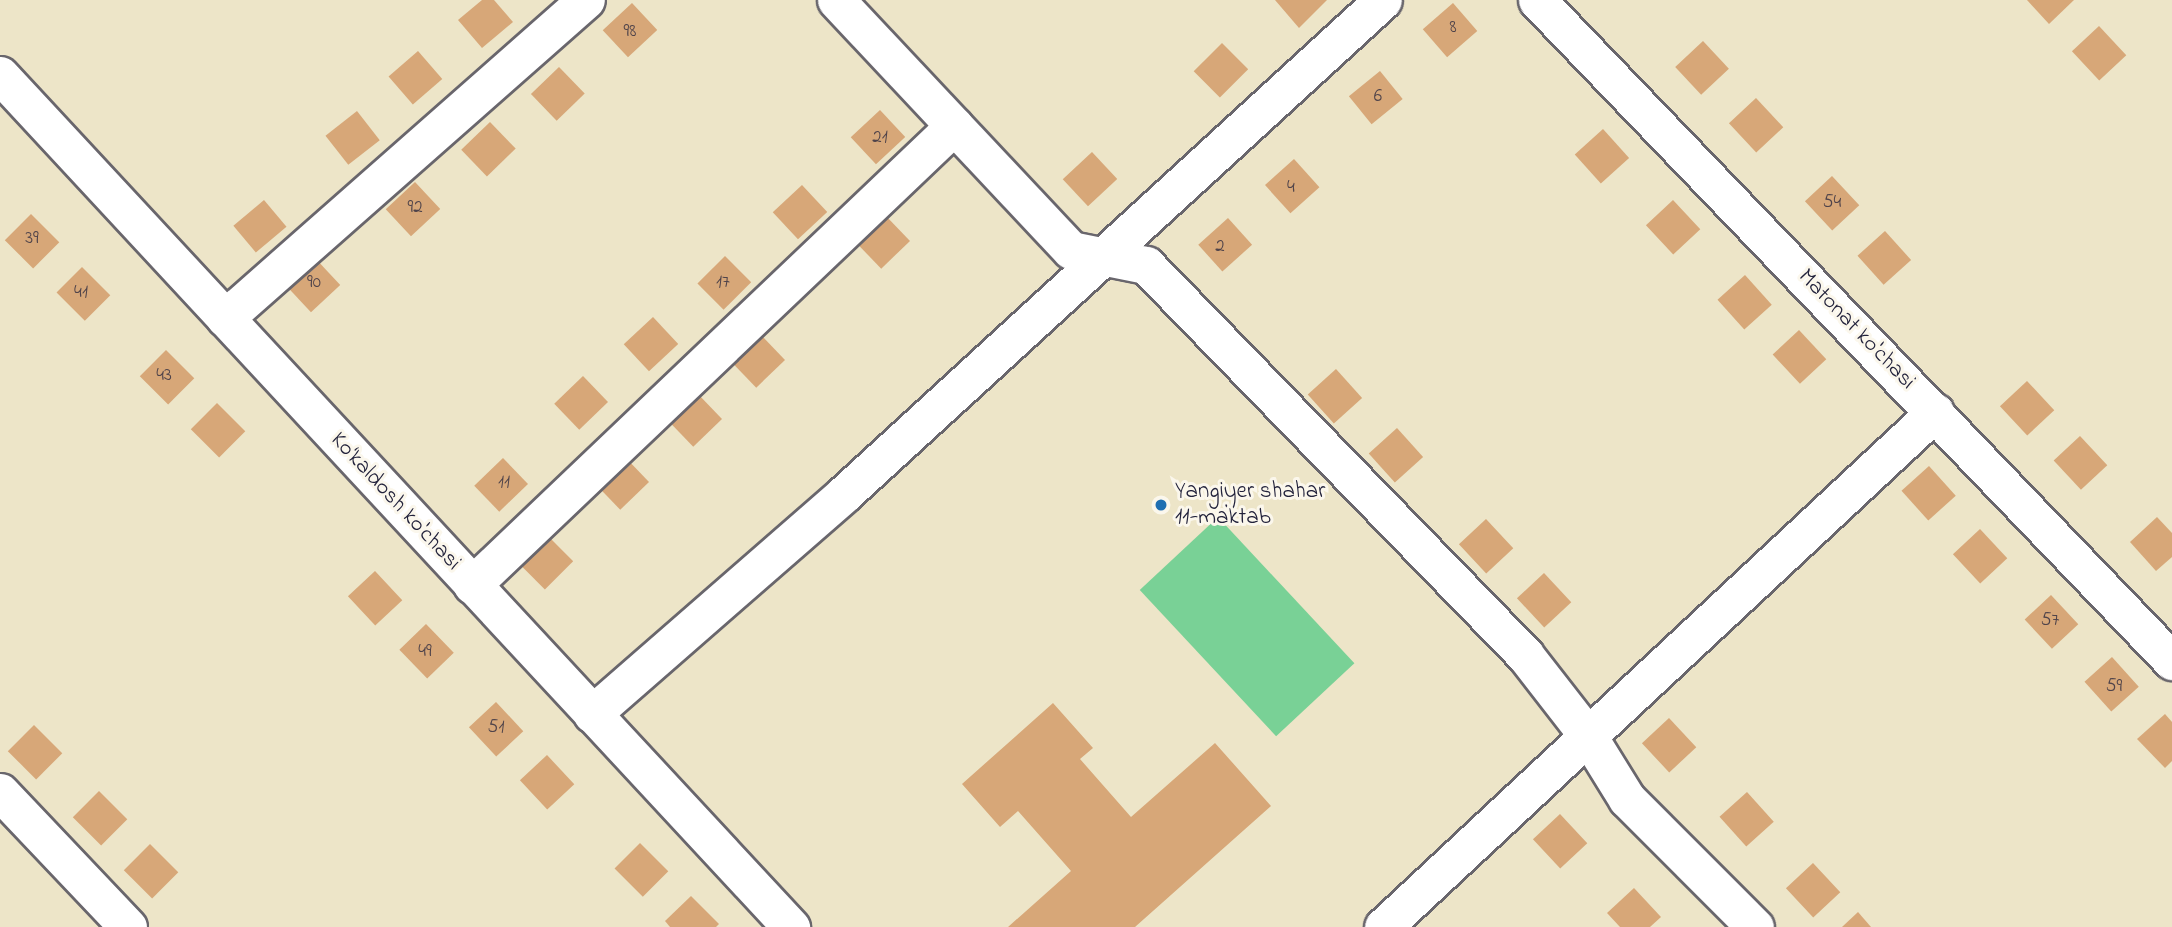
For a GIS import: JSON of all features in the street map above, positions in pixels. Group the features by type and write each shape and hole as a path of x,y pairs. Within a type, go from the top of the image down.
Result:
{"street":[{"path":"225,318 586,0"},
{"path":"836,0 1070,250 1108,254 1146,265 1525,655 1588,736 1627,799 1755,927"},
{"path":"592,714 1108,254 1383,0"},
{"name":"Matonat ko'chasi","path":"1537,0 2172,661"},
{"name":"Ko‘kaldosh ko'chasi","path":"0,75 791,927"},
{"path":"472,585 954,126"},
{"path":"1383,927 1935,412"},
{"path":"0,792 128,927"}],"green space":[{"path":"1218,517 1354,663 1276,736 1140,590"}],"building":[{"path":"482,0 494,0 513,22 482,48 458,20"},
{"path":"1275,0 1327,0 1299,28"},
{"path":"2027,0 2074,0 2049,24"},
{"path":"632,3 657,30 628,57 603,30"},
{"path":"1453,3 1477,31 1447,57 1423,29"},
{"path":"2099,26 2126,55 2099,80 2072,51"},
{"path":"1703,41 1729,69 1701,95 1675,67"},
{"path":"1222,43 1248,69 1220,97 1194,71"},
{"path":"418,51 442,79 413,105 389,77"},
{"path":"559,67 585,94 557,121 531,94"},
{"path":"1380,71 1403,99 1372,124 1349,96"},
{"path":"1756,98 1783,127 1756,152 1729,123"},
{"path":"880,110 905,137 876,164 851,137"},
{"path":"357,111 380,140 348,165 325,136"},
{"path":"490,122 516,149 487,176 461,150"},
{"path":"1603,129 1629,158 1601,183 1575,154"},
{"path":"1092,152 1117,179 1088,206 1063,179"},
{"path":"1294,159 1319,187 1290,213 1265,185"},
{"path":"1832,176 1859,205 1832,230 1805,201"},
{"path":"415,182 440,209 411,236 386,209"},
{"path":"802,185 827,212 798,239 773,212"},
{"path":"264,200 286,227 256,253 233,226"},
{"path":"1673,200 1700,229 1673,254 1646,225"},
{"path":"31,214 59,242 33,268 5,240"},
{"path":"885,215 910,241 881,269 856,243"},
{"path":"1228,218 1252,245 1222,272 1198,245"},
{"path":"1885,231 1911,260 1884,285 1858,256"},
{"path":"725,256 751,282 724,310 697,284"},
{"path":"315,258 340,285 311,312 286,285"},
{"path":"82,267 110,295 85,321 57,292"},
{"path":"1745,275 1772,305 1744,329 1718,300"},
{"path":"653,317 678,344 649,371 624,344"},
{"path":"1799,330 1826,359 1800,384 1773,355"},
{"path":"760,334 785,360 756,388 731,362"},
{"path":"166,350 194,378 168,404 140,376"},
{"path":"1336,369 1362,398 1334,423 1308,394"},
{"path":"583,376 608,402 579,430 554,404"},
{"path":"2027,381 2054,410 2027,435 2000,406"},
{"path":"697,393 722,419 693,447 668,421"},
{"path":"217,403 245,431 219,457 191,429"},
{"path":"1397,428 1423,457 1395,482 1369,453"},
{"path":"2080,436 2107,465 2081,490 2054,461"},
{"path":"624,456 649,482 620,510 595,484"},
{"path":"503,458 528,484 499,512 474,486"},
{"path":"1929,466 1956,496 1928,520 1902,491"},
{"path":"2157,517 2172,533 2172,557 2156,571 2130,542"},
{"path":"1486,519 1513,548 1486,573 1459,544"},
{"path":"1980,529 2007,558 1980,583 1953,554"},
{"path":"547,535 573,561 545,589 519,563"},
{"path":"375,571 402,600 375,625 348,596"},
{"path":"1544,573 1571,602 1544,627 1517,598"},
{"path":"2051,595 2078,624 2052,649 2025,620"},
{"path":"426,624 454,653 427,678 399,650"},
{"path":"2112,657 2139,687 2111,711 2085,682"},
{"path":"496,702 523,731 496,756 469,727"},
{"path":"1053,703 1093,748 1080,759 1131,817 1215,743 1271,806 1135,927 1008,927 1071,871 1018,811 1000,827 962,784"},
{"path":"2165,714 2172,722 2172,761 2165,768 2137,739"},
{"path":"1669,718 1696,747 1669,772 1642,743"},
{"path":"34,725 62,753 36,779 8,751"},
{"path":"547,755 574,784 547,809 520,780"},
{"path":"99,791 127,819 101,845 73,817"},
{"path":"1747,792 1774,822 1746,846 1720,817"},
{"path":"1560,814 1587,843 1560,868 1533,839"},
{"path":"640,843 668,871 643,897 615,868"},
{"path":"150,844 178,872 152,898 124,870"},
{"path":"1813,863 1840,892 1813,917 1786,888"},
{"path":"1634,888 1661,917 1650,927 1620,927 1607,913"},
{"path":"691,896 719,924 716,927 670,927 665,921"},
{"path":"1858,912 1871,927 1842,927"}],"place":[{"name":"Yangiyer shahar 11-maktab","path":"1161,505"}]}
